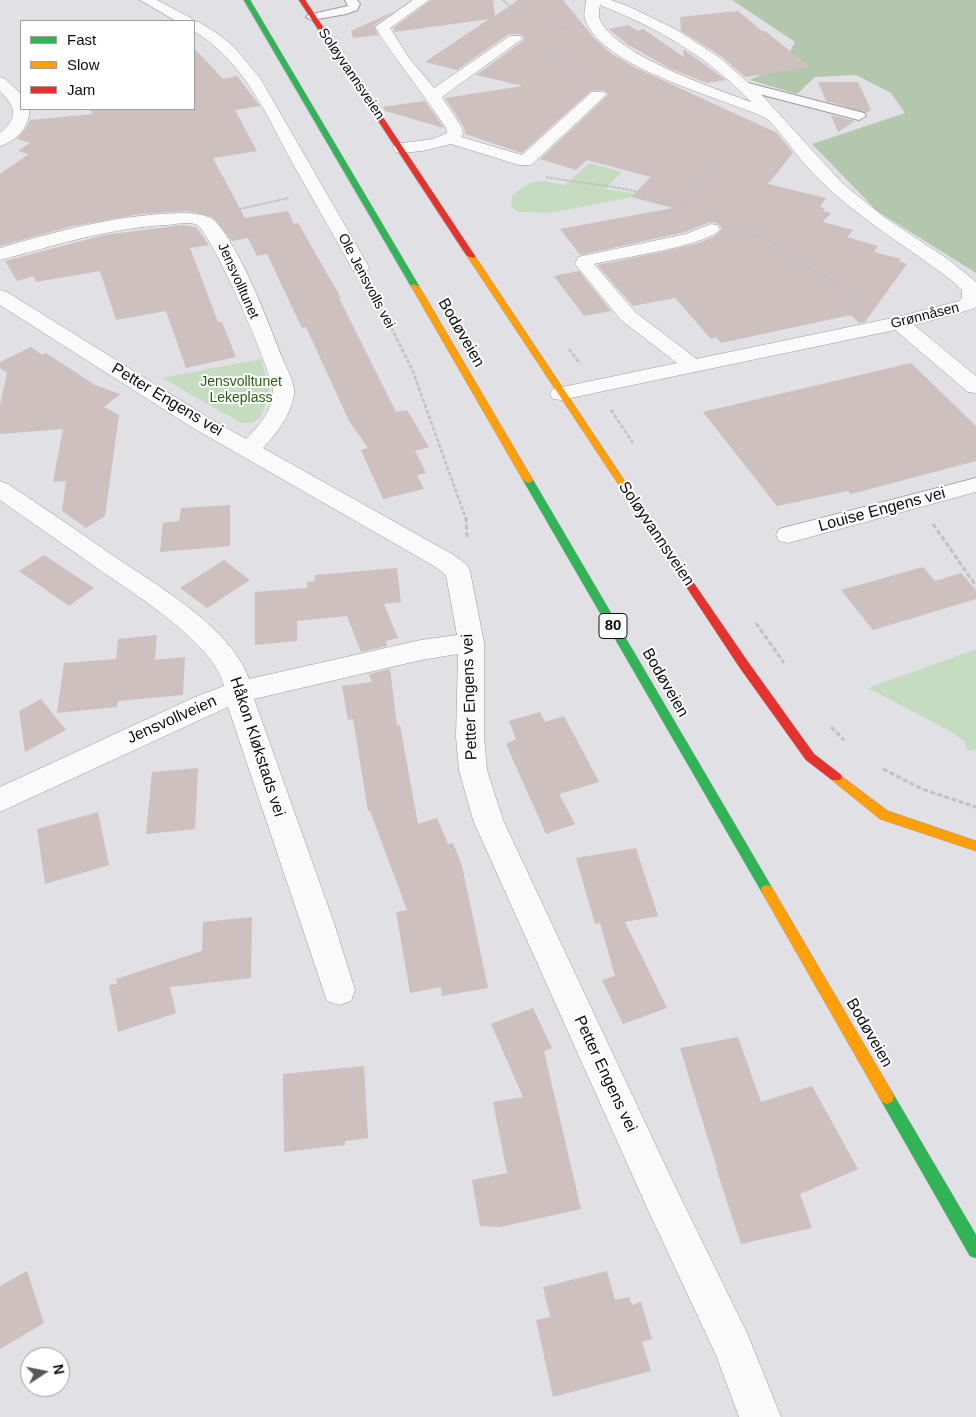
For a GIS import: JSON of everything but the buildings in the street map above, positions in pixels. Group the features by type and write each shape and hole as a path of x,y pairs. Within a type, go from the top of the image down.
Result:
{"main road":[{"name":"Soløyvannsveien","path":"302,0 561,394 744,665 810,757 884,815 976,846"},
{"name":"Bodøveien","path":"248,1 976,1250"}],"street":[{"path":"147,0 184,20"},
{"path":"422,0 382,27 402,60 433,96 454,128 455,134 450,139"},
{"name":"Grønnåsen","path":"593,0 591,17 595,25 604,36 644,64 662,73 772,115"},
{"name":"Grønnåsen","path":"561,394 899,323 966,305 972,300 972,288 958,275 884,227 856,206 744,86 709,56 657,24 599,0"},
{"name":"Ole Jensvolls vei","path":"195,26 224,44 253,76 360,267"},
{"path":"433,96 515,39"},
{"path":"0,82 15,97 20,106"},
{"path":"401,148 450,139 525,161 598,95"},
{"path":"0,141 18,126 21,119 21,110"},
{"path":"0,254 44,241 125,223 184,219 206,222"},
{"name":"Jensvolltunet","path":"206,222 213,228 227,253 284,390 279,414 262,438 249,449"},
{"path":"691,367 682,357 628,316 584,264 585,261 591,259 691,238 711,229"},
{"name":"Petter Engens vei","path":"0,296 201,423 435,555 458,571 471,643 470,737 473,770 488,820 656,1188 733,1347 760,1417"},
{"path":"899,323 976,387"},
{"name":"Louise Engens vei","path":"788,535 976,485"},
{"name":"Håkon Kløkstads vei","path":"0,489 172,608 202,634 229,666 235,677 242,708 318,922 339,990"},
{"name":"Jensvollveien","path":"0,800 205,704 238,692 421,650 471,643"}],"lane":[{"path":"312,17 346,12 353,8 356,1"},
{"name":"Grønnåsen","path":"744,86 859,116"}],"path":[{"path":"546,32 566,29"},
{"path":"515,39 542,47 548,51 602,90 598,95"},
{"path":"680,206 719,166"},
{"path":"206,222 243,207 293,197 314,185"},
{"name":"Ole Jensvolls vei","path":"360,267 412,369 467,520 466,559 458,571"},
{"path":"566,345 596,386 636,449"},
{"path":"917,501 976,586"},
{"path":"755,622 788,668"},
{"path":"830,726 847,742"},
{"path":"880,768 922,789 976,807"}],"green space":[{"path":"732,0 976,0 976,273 877,211 812,144 905,113 891,93 856,75 815,77 797,94 750,80 783,65 795,42"},
{"path":"589,163 622,172 605,189 636,194 627,198 550,213 518,212 511,207 512,196 525,186 542,181 565,185"},
{"name":"Jensvolltunet Lekeplass","path":"261,359 270,392 260,418 252,423 241,423 162,378"},
{"path":"976,649 976,749 967,751 964,741 948,730 868,688"}],"traffic: fast":[{"path":"247,0 415,286"},
{"path":"528,480 767,890"},
{"path":"887,1097 976,1250"}],"traffic: slow":[{"path":"471,256 655,533"},
{"path":"415,286 528,480"},
{"path":"836,777 884,815 976,846"},
{"path":"767,890 887,1097"}],"traffic: jam":[{"path":"302,0 471,256"},
{"path":"655,533 744,665 810,757 836,777"}]}
